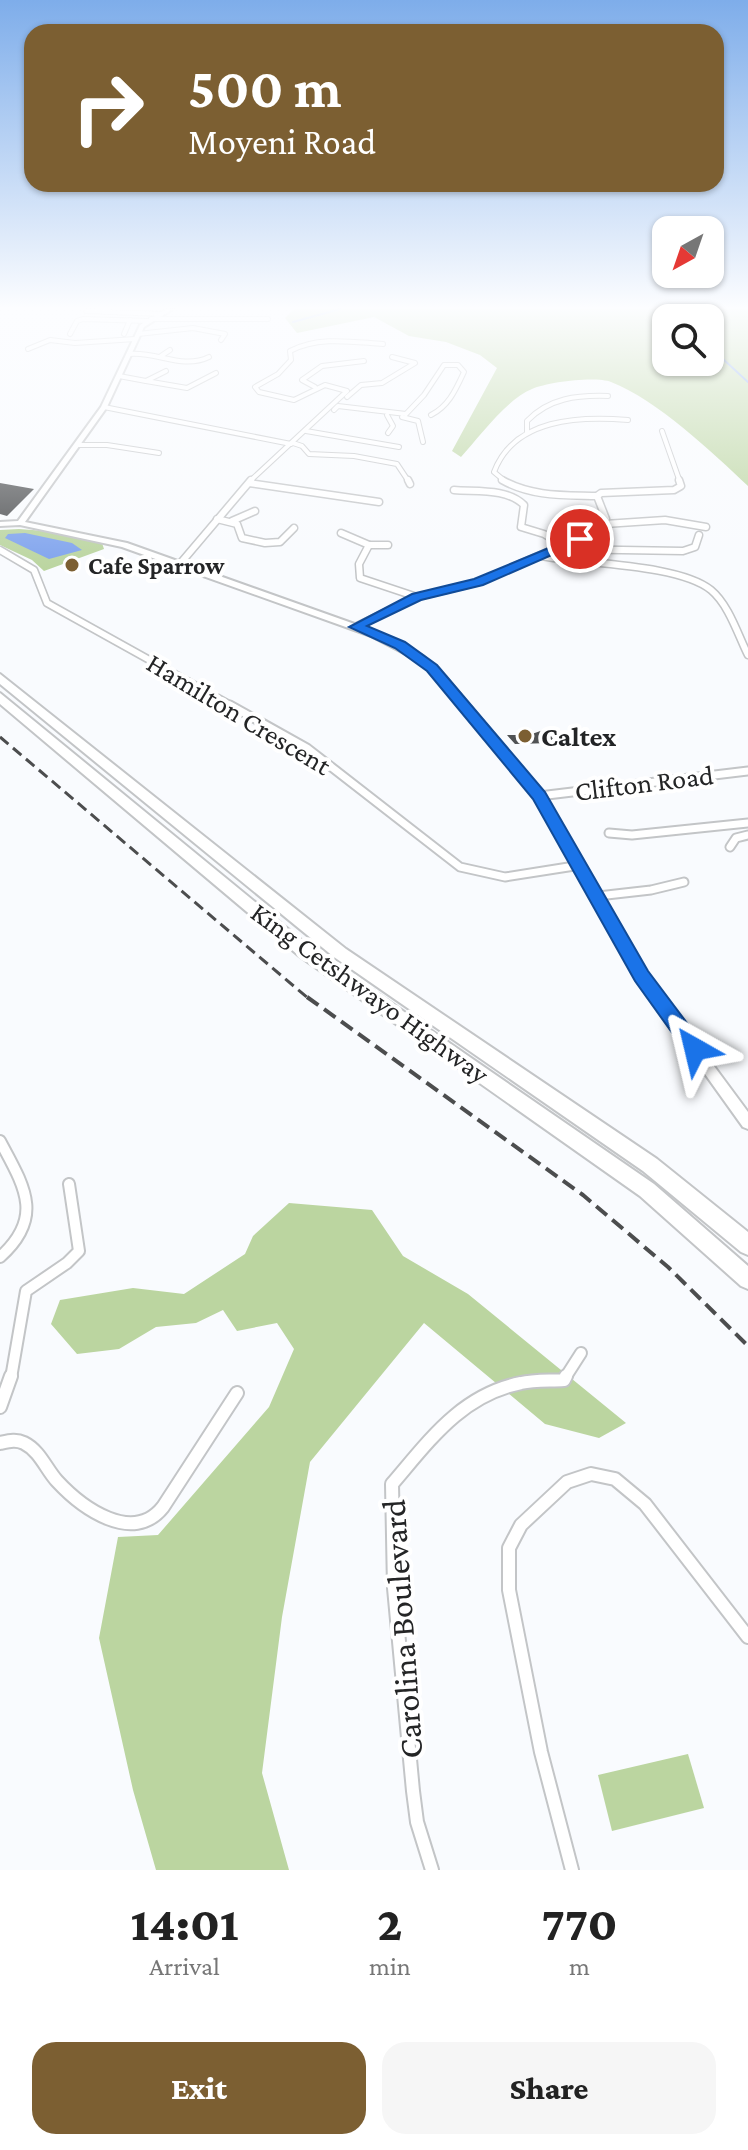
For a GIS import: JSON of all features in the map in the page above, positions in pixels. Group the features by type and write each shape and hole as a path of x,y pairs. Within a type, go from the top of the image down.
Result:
{"highway":[{"name":"King Cetshwayo Highway","path":"0,678 340,953 650,1165 748,1245"},
{"name":"King Cetshwayo Highway","path":"0,697 304,951 647,1190 748,1279"}],"street":[{"path":"20,523 79,445 109,396"},
{"path":"277,396 295,400 301,396"},
{"path":"334,408 342,396"},
{"path":"179,565 249,483 348,396"},
{"path":"334,408 406,414 423,396"},
{"path":"431,415 442,411 452,396"},
{"path":"527,432 527,421 541,408 576,396"},
{"path":"104,407 302,445 309,454 354,456 395,464 401,467 410,484"},
{"path":"334,408 418,421 423,442"},
{"path":"387,415 393,426 388,433"},
{"path":"628,420 592,418 540,425 514,442 495,467 499,479 526,490 597,496 601,493 674,490 681,486 662,431"},
{"path":"306,431 399,447"},
{"path":"79,445 107,445 159,453"},
{"path":"249,483 379,502"},
{"path":"454,490 514,497 523,504 521,527 544,534 560,547 683,551 695,547 699,535"},
{"path":"597,496 605,524"},
{"path":"232,521 255,511"},
{"path":"217,519 232,521 240,527 241,538 270,543 280,542 294,528"},
{"path":"355,627 417,597 479,582 605,524 665,520 706,527"},
{"path":"0,524 20,523 106,540 355,627 400,645 432,668 539,796 581,865 641,976 748,1123"},
{"path":"341,533 369,545 388,545"},
{"path":"369,545 359,564 360,578 417,597"},
{"name":"Hamilton Crescent","path":"0,550 34,570 47,603 307,748 460,867 485,877 501,878 581,865"},
{"path":"541,556 676,576 702,584 714,594 748,655"},
{"name":"Clifton Road","path":"539,796 748,771"},
{"path":"609,833 632,835 748,823"},
{"path":"730,847 736,838 748,835"},
{"path":"598,896 651,890 684,882"},
{"path":"0,1141 29,1208 23,1235 0,1257"},
{"path":"0,1407 15,1366 26,1291 34,1281 71,1262 79,1251 69,1184"},
{"name":"Carolina Boulevard","path":"432,1870 417,1822 413,1791 394,1588 392,1484 443,1424 469,1402 520,1383 564,1380 581,1353"},
{"path":"0,1443 13,1440 28,1444 77,1501 101,1515 127,1523 145,1524 158,1514 170,1498 237,1393"},
{"path":"572,1870 548,1795 514,1614 507,1561 510,1544 522,1526 562,1484 590,1475 614,1478 627,1487 654,1518 748,1637"}],"green space":[{"path":"482,396 520,396 494,419 461,457 452,451"},
{"path":"639,396 748,396 748,486 701,443"},
{"path":"0,530 59,532 102,543 104,549 44,571 32,560 0,545"},
{"path":"289,1203 372,1210 403,1256 468,1294 626,1423 599,1438 545,1424 424,1323 310,1462 282,1617 262,1773 289,1870 156,1870 133,1790 99,1638 118,1537 158,1535 269,1407 294,1349 277,1323 237,1331 223,1310 196,1323 156,1327 119,1349 77,1354 51,1324 60,1300 133,1288 184,1294 245,1254 253,1236"},
{"path":"688,1754 704,1808 612,1831 598,1775"}],"water":[{"path":"25,533 72,543 82,550 49,559 5,538 8,534"}],"building":[{"path":"0,483 34,489 7,516 0,514"},
{"name":"Caltex","path":"549,728 565,745 557,748 552,743 515,744 507,735 529,735"}],"railway":[{"path":"0,737 309,999"},
{"path":"307,997 583,1195 668,1267 748,1346"}],"place":[{"name":"Cafe Sparrow","path":"72,565"},
{"name":"Caltex","path":"525,736"}],"route":[{"path":"580,539 479,582 417,597 355,627 400,645 432,668 539,796 641,976 695,1049"}]}
